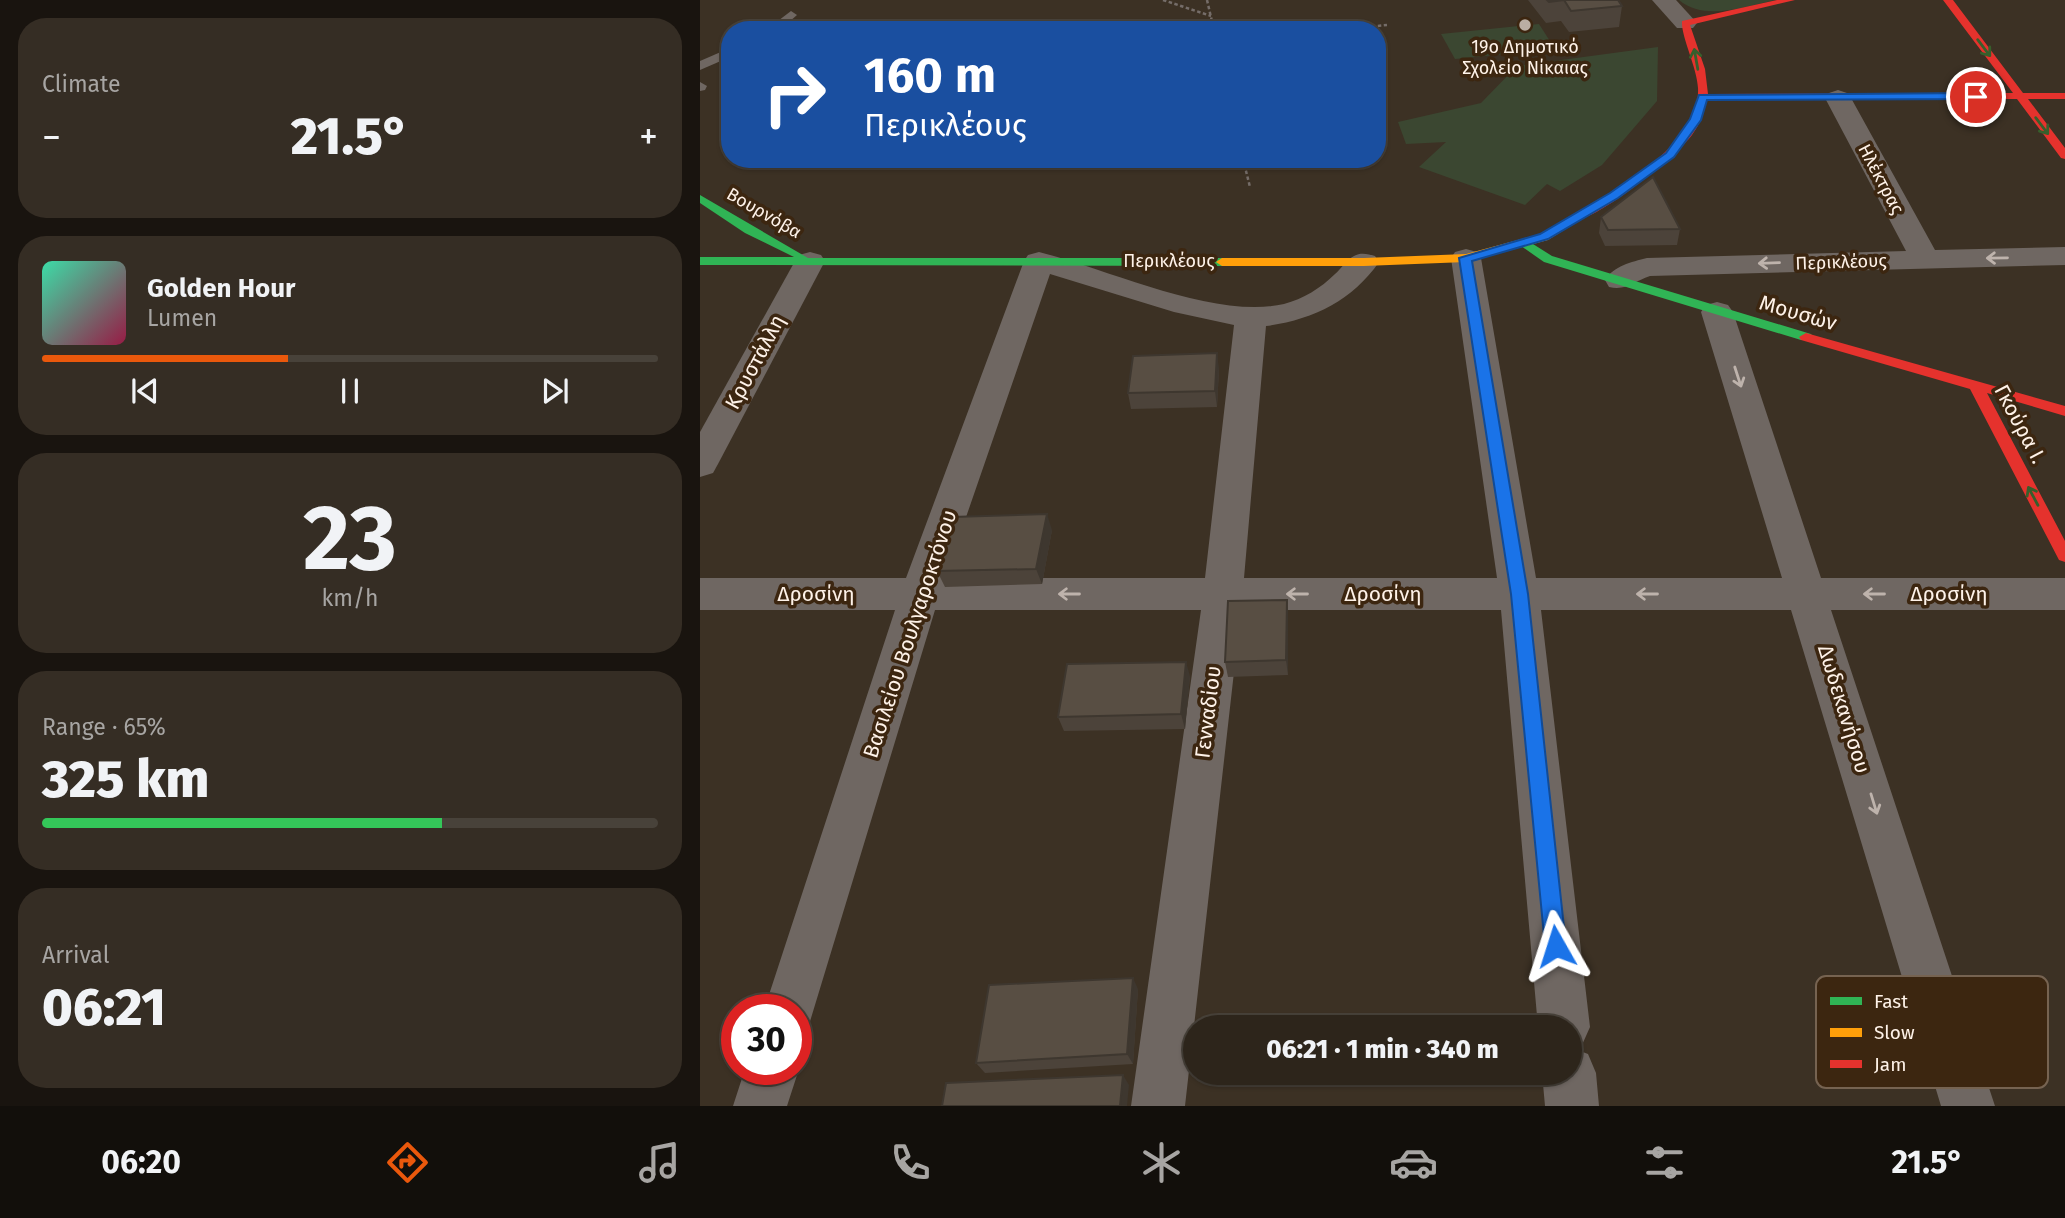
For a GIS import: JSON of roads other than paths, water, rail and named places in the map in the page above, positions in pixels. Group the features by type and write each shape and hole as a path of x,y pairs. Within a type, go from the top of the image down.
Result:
{"street":[{"path":"1663,0 1685,23 1695,48 1703,97 2065,96"},
{"path":"1685,23 1790,0"},
{"path":"1948,0 2065,156"},
{"name":"Περικλέους","path":"700,261 1364,262 1466,258 1544,237 1614,195 1670,155 1695,120 1703,97"},
{"name":"Ηλέκτρας","path":"1838,98 1925,259"},
{"name":"Βουρνόβα","path":"700,198 749,230 810,261"},
{"name":"Μουσών","path":"1525,243 1548,259 1717,312 2065,411"},
{"name":"Περικλέους","path":"1620,280 1647,267 2065,256"},
{"path":"1466,258 1519,594 1563,1015"},
{"name":"Κρυστάλλη","path":"700,464 810,261"},
{"path":"1039,261 1178,305 1210,313 1251,317 1289,312 1314,303 1333,293 1364,262"},
{"name":"Βασιλείου Βουλγαροκτόνου","path":"795,994 920,594 1039,261"},
{"name":"Δωδεκανήσου","path":"1717,312 1927,976"},
{"name":"Γενναδίου","path":"1158,1106 1223,594 1251,317"},
{"name":"Γκούρα Ι.","path":"1976,386 2065,556"},
{"name":"Δροσίνη","path":"700,594 2065,594"},
{"path":"760,1106 767,1085"},
{"path":"1570,1085 1572,1106"},
{"name":"Δωδεκανήσου","path":"1962,1088 1968,1106"}],"lane":[{"path":"783,21 791,15"},
{"path":"700,66 721,56"}],"place":[{"name":"19ο Δημοτικό Σχολείο Νίκαιας","path":"1525,25"}]}
